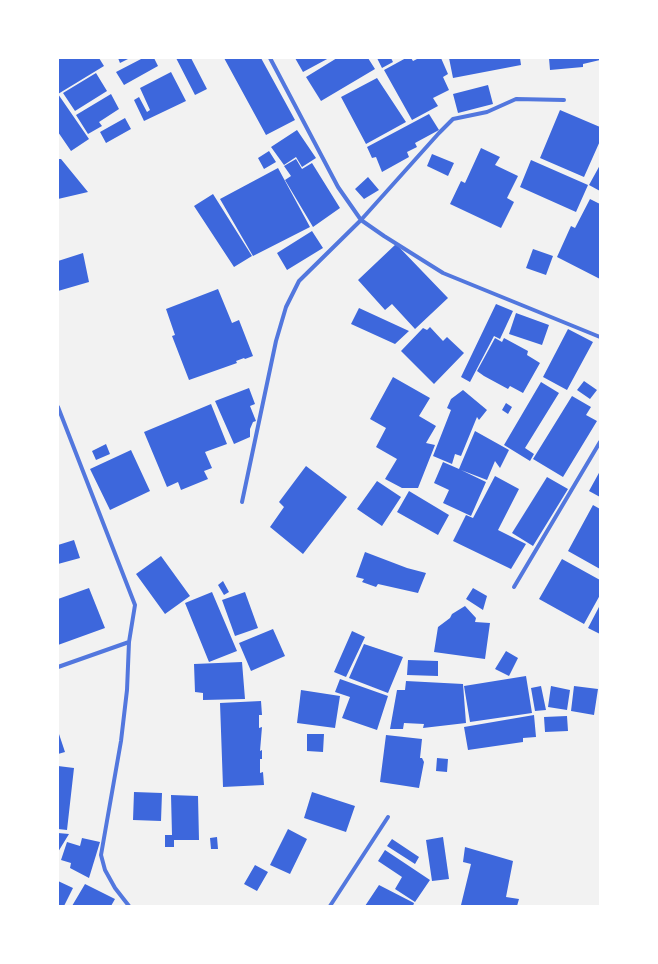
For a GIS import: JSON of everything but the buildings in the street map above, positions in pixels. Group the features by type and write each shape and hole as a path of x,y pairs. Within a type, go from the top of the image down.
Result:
{"street":[{"path":"270,58 338,187 361,220 442,273 599,336 600,330"},
{"path":"242,502 276,341 286,307 299,281 361,220 453,119 487,112 516,99 564,100"},
{"path":"58,407 135,605 129,642 127,690 121,741 101,855 105,870 115,888 129,906"},
{"path":"514,586 600,442"},
{"path":"58,667 129,642"},
{"path":"330,906 388,817"}]}
